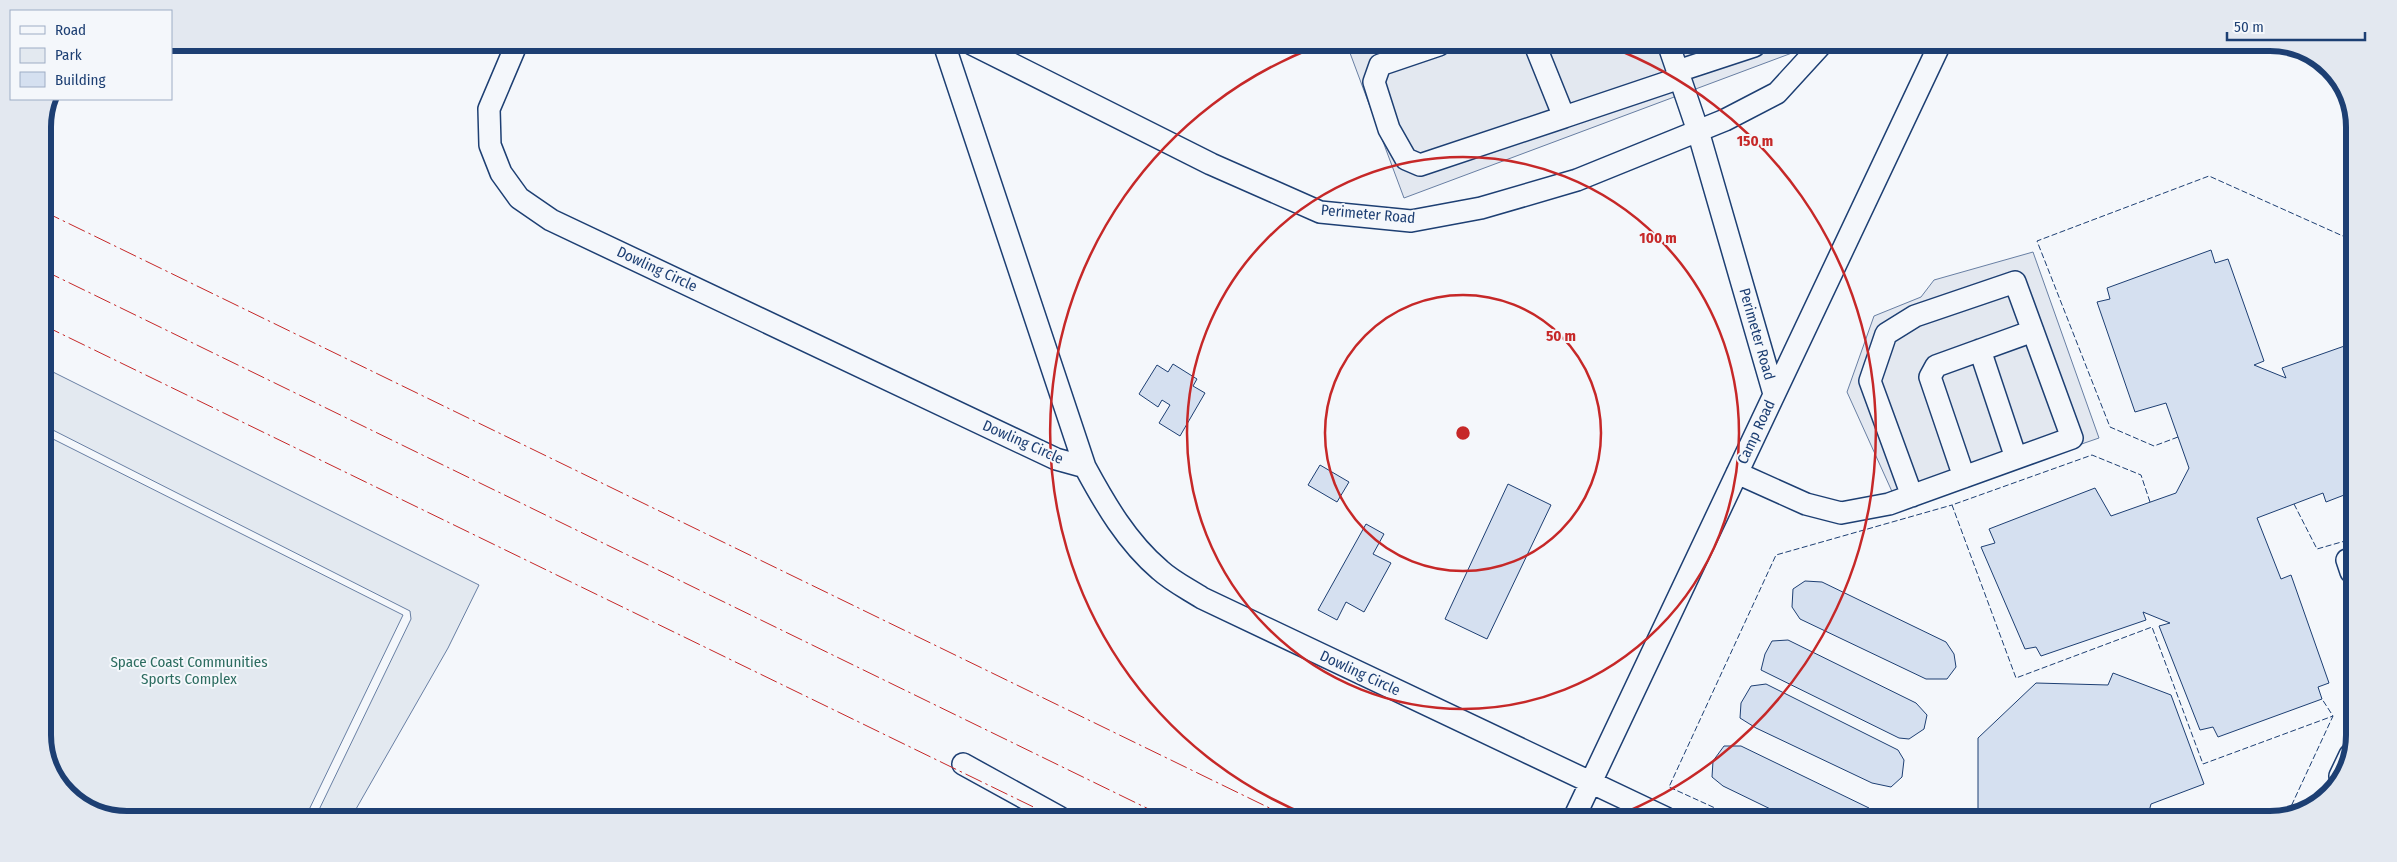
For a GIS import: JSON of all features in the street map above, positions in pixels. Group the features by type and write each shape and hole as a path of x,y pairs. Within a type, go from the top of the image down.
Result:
{"street":[{"name":"Dowling Circle","path":"513,51 489,109 490,145 501,173 519,198 551,220 1056,459 1085,467 1104,503 1131,541 1160,570 1202,598 1651,811"},
{"path":"946,51 1085,467"},
{"name":"Perimeter Road","path":"986,51 1211,164 1320,212 1411,221 1481,208 1577,180 1726,120 1777,93 1815,51"},
{"path":"1421,51 1380,65 1374,82 1389,129 1406,159 1420,165 1564,117 1741,51"},
{"path":"1537,51 1564,117"},
{"path":"1671,51 1698,131"},
{"name":"Camp Road","path":"1577,811 1937,51"},
{"name":"Perimeter Road","path":"1698,131 1774,394"},
{"path":"1737,473 1806,504 1841,514 1889,504 1912,496 2072,438 2015,282 1916,316 1886,334 1870,381 1912,496"},
{"path":"1964,477 1930,377 1936,366 2033,331"},
{"path":"1980,350 2016,458"},
{"path":"962,764 1048,811"}],"green space":[{"path":"51,371 479,585 448,648 355,811 318,811 411,619 410,611 51,429"},
{"name":"Space Coast Communities Sports Complex","path":"51,438 403,615 308,811 127,811 103,807 94,803 73,789 61,773 51,740"}],"shaded area":[{"path":"1355,51 1797,51 1404,198 1350,53"},
{"path":"2033,252 2099,438 1899,507 1847,392 1874,316 1921,297 1934,280"}],"building":[{"path":"2211,250 2215,263 2228,259 2264,361 2254,365 2286,378 2282,368 2346,345 2346,494 2326,502 2323,493 2257,518 2281,579 2291,575 2329,683 2318,687 2322,699 2218,737 2213,727 2200,730 2159,626 2170,623 2143,612 2146,620 2041,656 2036,647 2025,649 1981,547 1995,543 1989,529 2095,488 2111,516 2176,493 2189,468 2166,403 2135,412 2097,302 2110,299 2107,288"},
{"path":"1173,364 1197,379 1193,386 1205,393 1180,436 1159,423 1170,405 1162,400 1158,407 1139,394 1157,365 1168,372"},
{"path":"1320,465 1349,482 1337,502 1308,485"},
{"path":"1508,484 1551,505 1487,639 1445,619"},
{"path":"1366,524 1384,534 1373,554 1391,563 1364,612 1346,602 1337,620 1318,610"},
{"path":"1805,581 1822,582 1946,642 1954,654 1956,667 1947,679 1926,679 1800,619 1792,607 1793,589"},
{"path":"1788,640 1916,703 1927,715 1924,729 1909,739 1899,738 1761,670 1765,654 1772,641"},
{"path":"2113,673 2171,695 2204,784 2151,804 2149,811 1978,811 1978,738 2036,683 2108,685"},
{"path":"1766,684 1898,750 1904,760 1902,777 1891,787 1872,783 1756,728 1740,718 1741,703 1751,686"},
{"path":"1724,746 1741,746 1869,808 1871,811 1775,811 1723,786 1712,777 1713,761"}],"fence":[{"path":"2178,437 2154,446 2110,427 2037,241 2209,176 2346,237"},
{"path":"2150,502 2141,475 2092,455 1952,505 2016,678 2152,627 2203,764 2333,716"},
{"path":"2294,504 2317,549 2346,541"},
{"path":"1722,811 1669,787 1776,555 1952,505"},
{"path":"2290,808 2333,716 2322,699"}],"power":[{"path":"51,215 1276,811"},
{"path":"51,274 1153,811"},
{"path":"51,329 1042,811"}]}
